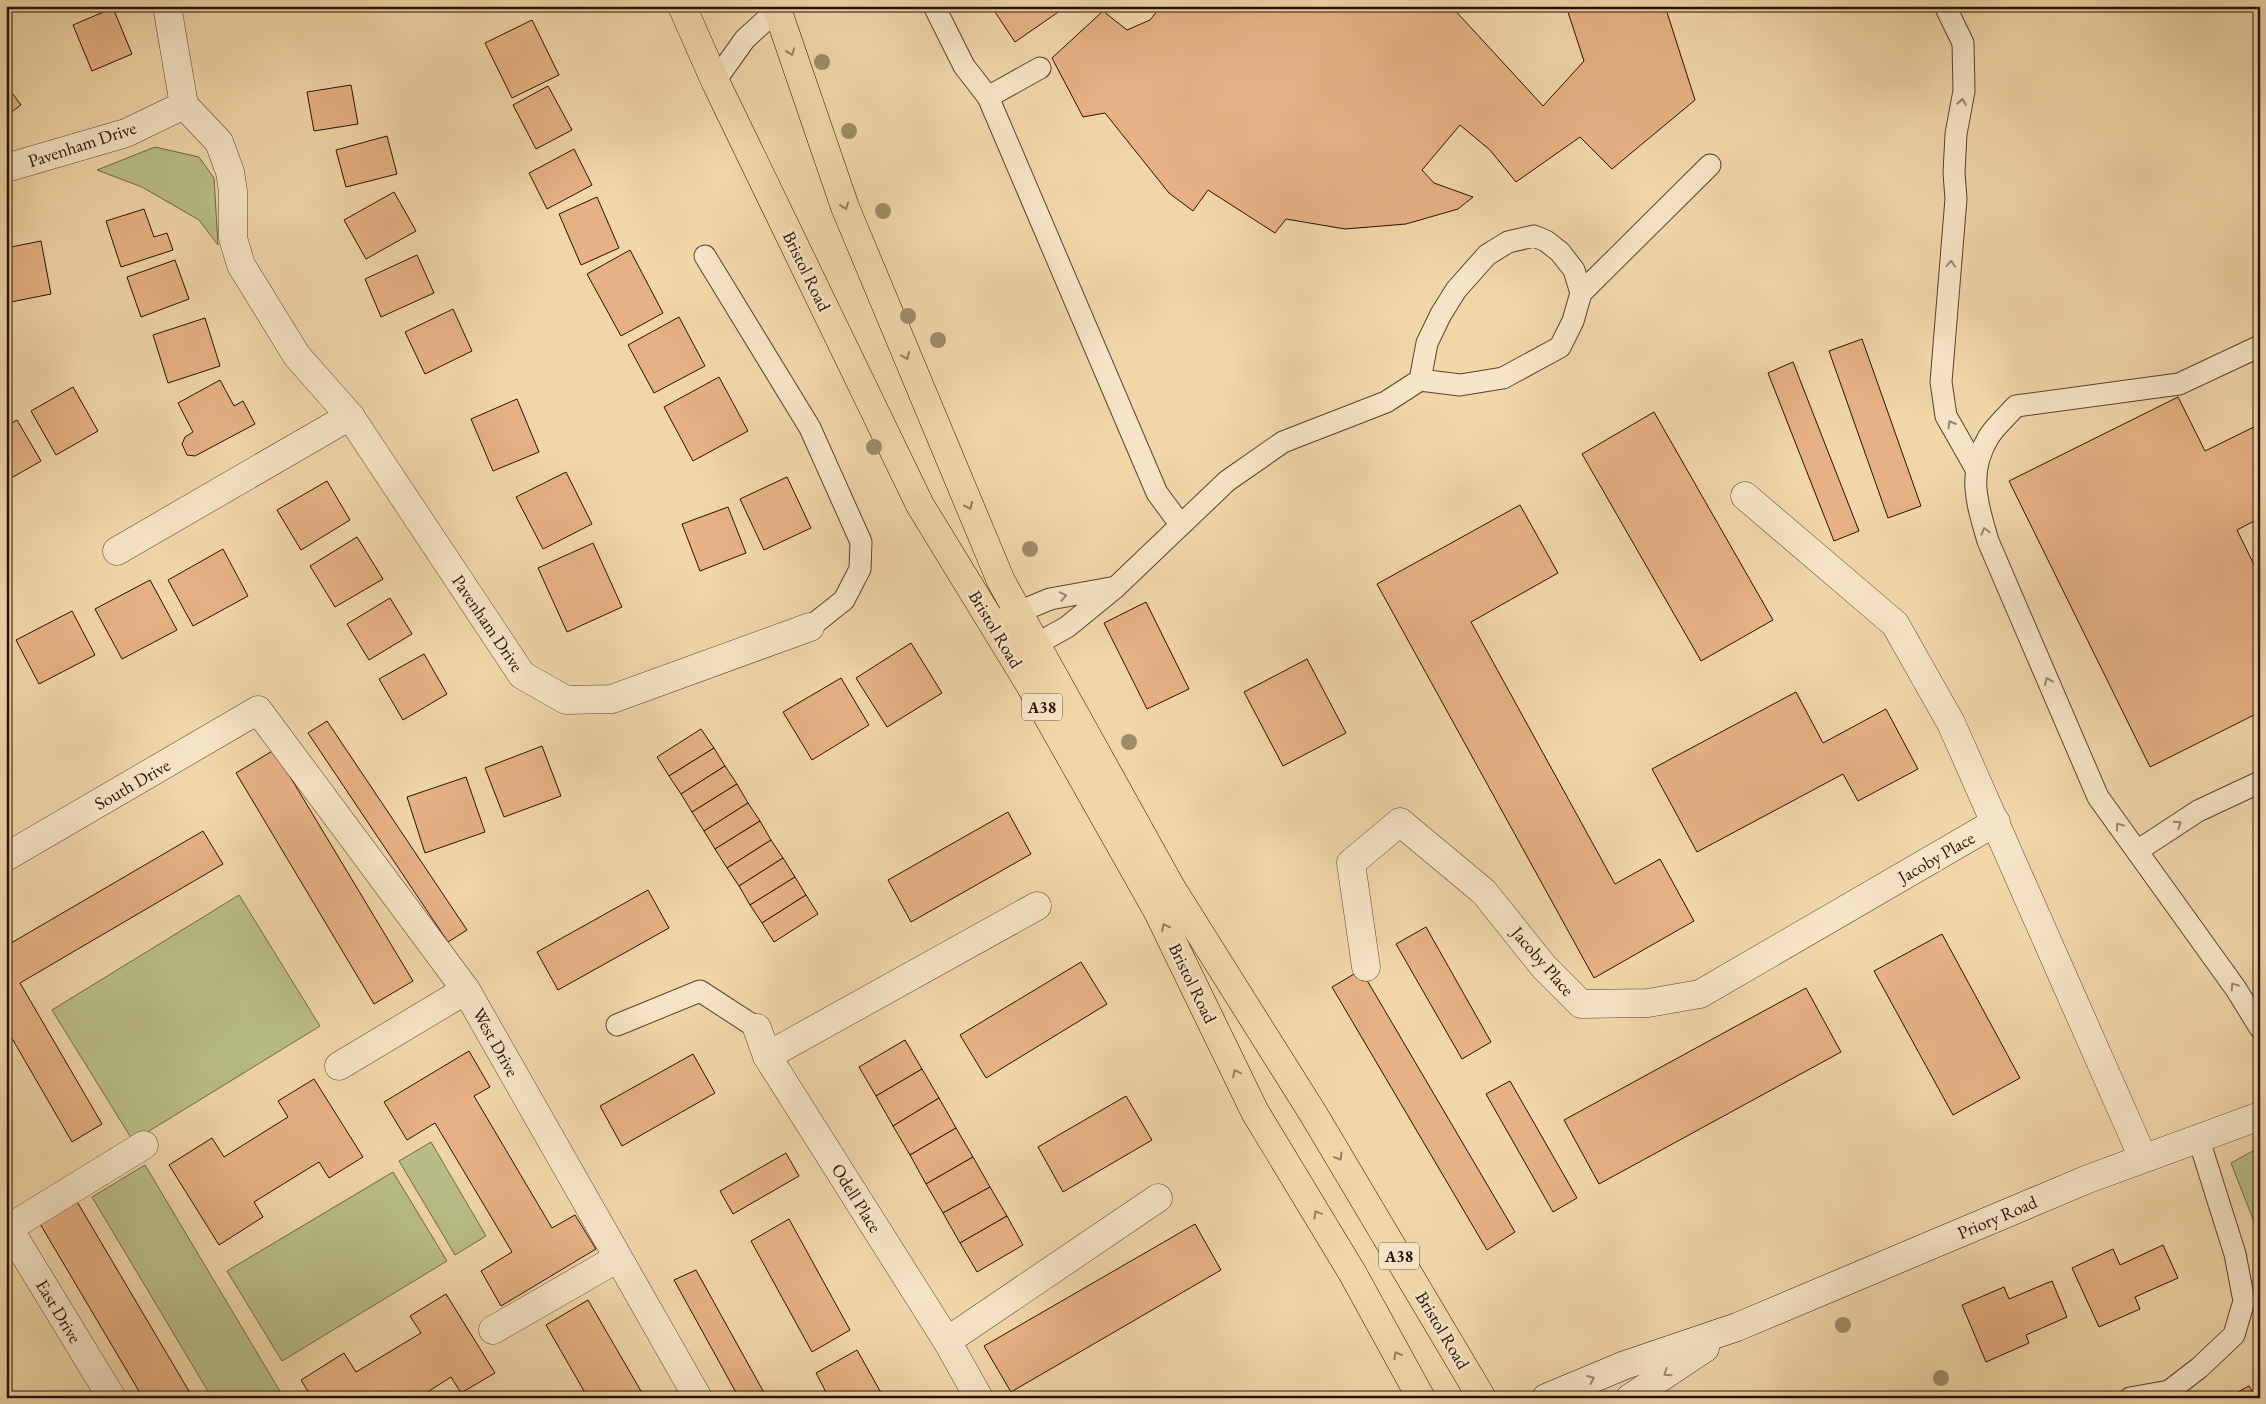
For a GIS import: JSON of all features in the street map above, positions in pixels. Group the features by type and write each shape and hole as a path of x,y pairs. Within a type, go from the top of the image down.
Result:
{"highway":[{"name":"Bristol Road","path":"682,6 715,81 920,505 993,624 1024,651 1314,1116 1482,1398"},
{"name":"Bristol Road","path":"776,8 845,207 956,477 1016,611 1024,651 1157,910 1255,1112 1353,1274 1420,1398"}],"street":[{"path":"167,6 184,105"},
{"name":"Pavenham Drive","path":"6,168 126,132 184,105 219,142 230,172 233,190 233,238 241,265 297,356 350,416 522,675 566,700 612,699 810,627"},
{"path":"117,551 350,416"},
{"name":"Jacoby Place","path":"1745,496 1895,624 1951,723 2143,1158"},
{"name":"South Drive","path":"6,857 258,710"},
{"name":"West Drive","path":"258,710 466,990 698,1398"},
{"name":"Jacoby Place","path":"1366,967 1351,862 1400,822 1484,892 1544,967 1581,1004 1648,1003 1700,994 1996,822"},
{"path":"767,1056 1037,906"},
{"path":"339,1066 466,990"},
{"name":"Odell Place","path":"757,1028 767,1056 947,1341 979,1398"},
{"name":"Priory Road","path":"1546,1398 1625,1365 1737,1327 2088,1179 2143,1158 2199,1140 2260,1116"},
{"path":"8,1226 144,1145"},
{"path":"947,1341 1158,1198"},
{"name":"East Drive","path":"8,1226 112,1398"},
{"path":"493,1330 618,1258"},
{"name":"Priory Road","path":"1630,1398 1737,1327"}],"lane":[{"path":"934,6 964,66 988,97 1157,494 1180,524"},
{"path":"1945,6 1963,44 1964,91 1955,154 1956,199 1941,382 1946,416 1975,467 1978,507 1988,541 2098,797 2236,988 2260,1028"},
{"path":"715,81 745,39 776,8"},
{"path":"988,97 1040,68"},
{"path":"1024,651 1067,627 1116,587 1227,481 1283,442 1386,402 1420,380 1460,385 1503,378 1549,355 1560,347 1566,339 1581,293 1710,165"},
{"path":"1420,380 1427,343 1456,290 1487,255 1508,242 1534,236 1546,241 1560,252 1574,270 1581,293"},
{"path":"705,256 810,428 861,542 860,570 844,600 810,627"},
{"path":"1975,467 1988,437 2016,406 2179,384 2260,346"},
{"path":"993,624 1016,611 1050,599 1116,587"},
{"path":"2137,851 2198,811 2260,782"},
{"path":"617,1025 700,991 757,1028"},
{"path":"2130,1398 2169,1391 2199,1368 2234,1335 2244,1301 2235,1254 2199,1140"}],"green space":[{"path":"155,147 199,157 214,178 218,245 199,220 142,187 97,170"},
{"path":"239,895 320,1026 133,1141 52,1010"},
{"path":"431,1142 486,1236 455,1255 399,1161"},
{"path":"2260,1147 2260,1237 2231,1163"},
{"path":"145,1165 284,1398 212,1398 92,1197"},
{"path":"393,1172 447,1261 282,1361 227,1271"}],"building":[{"path":"287,6 311,6 288,12"},
{"path":"346,6 369,6 348,12"},
{"path":"991,6 1067,6 1015,42"},
{"path":"1161,6 1451,6 1543,106 1584,61 1566,6 1665,6 1695,100 1612,169 1580,137 1516,182 1490,150 1460,125 1422,170 1434,183 1473,197 1458,209 1406,224 1345,229 1286,219 1275,233 1208,190 1193,211 1169,193 1105,113 1083,117 1052,58 1103,11 1127,30 1150,20"},
{"path":"113,8 132,54 92,71 73,25"},
{"path":"532,20 559,75 512,98 485,43"},
{"path":"6,85 21,105 6,116"},
{"path":"351,85 358,124 314,131 307,92"},
{"path":"548,86 572,130 536,149 513,105"},
{"path":"387,136 397,174 346,187 336,150"},
{"path":"574,149 592,185 547,209 529,173"},
{"path":"394,192 416,231 366,259 344,220"},
{"path":"597,197 619,248 581,265 559,214"},
{"path":"144,209 154,237 167,233 173,250 121,267 106,221"},
{"path":"41,241 51,294 11,302 6,277 6,248"},
{"path":"630,250 663,313 621,336 587,274"},
{"path":"417,255 434,293 381,317 365,279"},
{"path":"175,260 189,299 141,317 127,277"},
{"path":"453,309 472,351 425,374 405,332"},
{"path":"679,317 705,366 654,393 628,345"},
{"path":"205,318 220,366 168,383 153,335"},
{"path":"1862,339 1921,506 1888,518 1829,351"},
{"path":"1793,362 1859,531 1834,541 1768,373"},
{"path":"719,377 748,431 693,461 664,407"},
{"path":"220,380 234,406 243,401 255,424 195,456 187,455 182,444 185,437 193,432 178,403"},
{"path":"73,387 98,431 56,455 31,411"},
{"path":"2178,397 2205,451 2260,424 2260,518 2237,530 2260,577 2260,712 2150,767 2009,481"},
{"path":"517,399 539,452 493,471 471,419"},
{"path":"1654,412 1773,620 1701,661 1582,454"},
{"path":"17,420 41,461 6,481 6,426"},
{"path":"566,472 592,524 543,549 516,497"},
{"path":"787,477 811,528 764,550 740,499"},
{"path":"327,481 350,520 301,550 277,510"},
{"path":"1520,505 1558,573 1471,622 1615,884 1660,859 1694,921 1594,978 1377,584"},
{"path":"728,507 746,553 700,571 682,524"},
{"path":"357,537 383,579 335,607 310,566"},
{"path":"593,543 622,607 567,632 538,568"},
{"path":"223,549 248,596 193,626 168,580"},
{"path":"150,580 177,630 122,659 95,609"},
{"path":"390,598 412,634 369,660 347,624"},
{"path":"1146,602 1189,689 1147,709 1104,623"},
{"path":"72,611 95,655 39,684 16,640"},
{"path":"911,643 942,693 887,727 856,678"},
{"path":"424,654 447,694 403,720 379,679"},
{"path":"1307,659 1346,733 1283,766 1244,692"},
{"path":"841,678 869,725 812,760 783,712"},
{"path":"1796,692 1823,743 1886,709 1918,769 1858,801 1843,774 1697,852 1652,769"},
{"path":"327,721 467,930 448,942 308,733"},
{"path":"701,729 714,748 669,776 657,757"},
{"path":"542,746 561,796 504,817 485,768"},
{"path":"714,748 725,766 681,794 669,776"},
{"path":"274,750 413,981 374,1004 236,773"},
{"path":"725,766 737,784 692,812 681,794"},
{"path":"466,777 485,832 425,853 407,797"},
{"path":"737,784 748,803 704,831 692,812"},
{"path":"748,803 760,821 715,849 704,831"},
{"path":"1008,812 1031,854 911,922 888,880"},
{"path":"760,821 771,840 727,868 715,849"},
{"path":"203,831 223,864 20,983 102,1124 72,1142 6,1028 6,946"},
{"path":"771,840 783,858 739,886 727,868"},
{"path":"783,858 795,877 750,905 739,886"},
{"path":"795,877 806,895 762,923 750,905"},
{"path":"648,890 669,928 558,990 537,952"},
{"path":"806,895 818,914 774,942 762,923"},
{"path":"1426,927 1491,1042 1462,1059 1396,944"},
{"path":"1942,934 2020,1078 1953,1115 1874,971"},
{"path":"1081,962 1107,1004 986,1078 960,1035"},
{"path":"1361,970 1515,1232 1487,1250 1332,987"},
{"path":"1806,988 1841,1052 1599,1184 1564,1120"},
{"path":"905,1040 922,1069 876,1096 859,1067"},
{"path":"469,1051 490,1087 474,1096 552,1228 575,1215 596,1249 501,1306 481,1271 512,1252 435,1123 407,1140 384,1102"},
{"path":"693,1054 715,1093 622,1146 600,1106"},
{"path":"922,1069 939,1098 893,1126 876,1096"},
{"path":"314,1079 363,1157 329,1178 319,1162 254,1202 263,1217 219,1245 169,1165 212,1138 224,1157 288,1117 278,1101"},
{"path":"1510,1081 1577,1198 1553,1212 1486,1094"},
{"path":"1126,1096 1152,1140 1063,1192 1038,1147"},
{"path":"939,1098 956,1128 910,1155 893,1126"},
{"path":"956,1128 973,1157 926,1184 910,1155"},
{"path":"786,1153 799,1176 733,1214 720,1191"},
{"path":"973,1157 990,1187 943,1213 926,1184"},
{"path":"990,1187 1007,1216 960,1243 943,1213"},
{"path":"76,1200 193,1398 143,1398 39,1222"},
{"path":"1007,1216 1023,1245 977,1272 960,1243"},
{"path":"789,1219 850,1330 812,1352 751,1241"},
{"path":"1195,1224 1221,1270 1011,1392 984,1346"},
{"path":"2163,1245 2178,1278 2135,1297 2140,1309 2099,1327 2072,1268 2113,1249 2120,1265"},
{"path":"696,1270 767,1398 739,1398 674,1280"},
{"path":"2052,1281 2067,1317 2026,1335 2029,1343 1986,1362 1962,1305 2004,1287 2009,1299"},
{"path":"446,1294 495,1373 461,1393 451,1377 418,1398 312,1398 301,1380 344,1353 356,1372 421,1333 410,1316"},
{"path":"588,1300 645,1398 588,1398 546,1325"},
{"path":"857,1350 884,1398 829,1398 816,1373"},
{"path":"2249,1386 2256,1398 2227,1398"}]}
